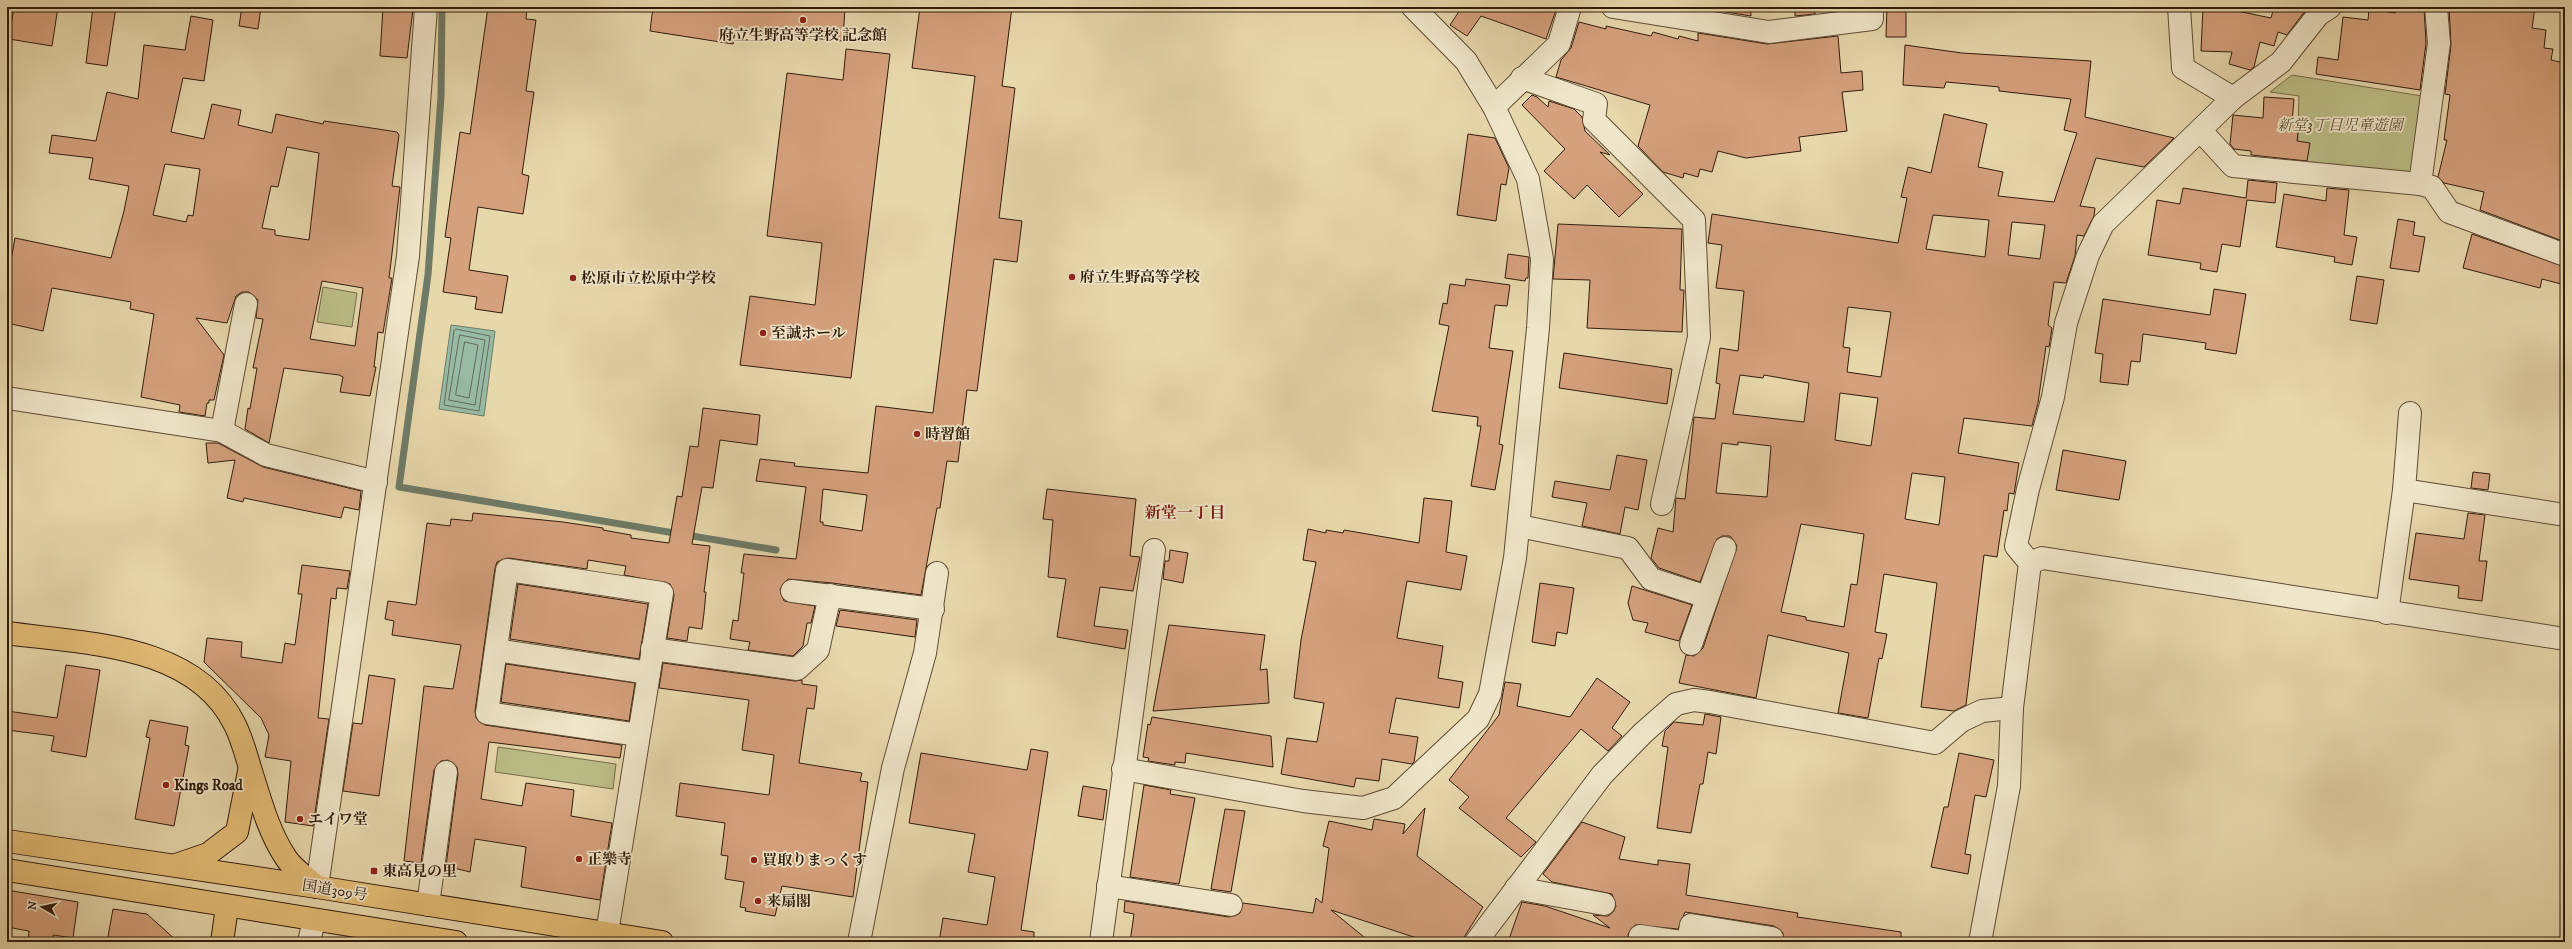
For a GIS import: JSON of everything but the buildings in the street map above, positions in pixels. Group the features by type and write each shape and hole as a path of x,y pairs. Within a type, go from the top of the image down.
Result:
{"highway":[{"path":"7,633 129,650 177,667 218,700 235,725 267,820 286,859 317,887"},
{"path":"174,866 208,854 237,832 250,766"},
{"name":"国道309号","path":"7,841 317,887 662,942"},
{"path":"7,870 227,907 456,942"},
{"path":"222,942 227,907"}],"street":[{"path":"317,887 408,256 426,7"},
{"path":"1123,769 1326,804 1363,808 1394,798 1478,719 1490,694 1515,558 1519,526 1538,328 1542,259 1528,179 1494,107 1466,61 1413,7"},
{"path":"1494,107 1522,78 1559,44 1570,7"},
{"path":"1613,7 1769,32 1872,19 1872,7"},
{"path":"2178,7 2183,68 2233,98"},
{"path":"1980,942 2009,786 2012,708 2030,562 2016,546 2028,489 2053,397 2066,323 2088,255 2103,224 2201,131 2233,98 2281,62 2318,15 2330,7"},
{"path":"2420,184 2439,44 2436,7"},
{"path":"1522,78 1596,104 1594,120 1694,220 1699,337 1662,504"},
{"path":"2201,131 2233,166 2420,184 2432,187 2449,212 2565,256"},
{"path":"222,431 246,304"},
{"path":"7,398 222,431 266,455 376,482"},
{"path":"2387,613 2404,490 2410,413"},
{"path":"2404,490 2565,515"},
{"path":"1519,526 1628,548 1650,579 1707,597"},
{"path":"1691,644 1725,548"},
{"path":"1101,942 1123,769 1154,550"},
{"path":"2030,562 2042,558 2387,613 2565,639"},
{"path":"607,933 662,593 508,570 487,713 639,735"},
{"path":"859,942 893,768 924,653 933,609 937,573"},
{"path":"792,590 933,609"},
{"path":"652,649 797,669 818,650 830,595"},
{"path":"496,650 649,673"},
{"path":"1476,942 1602,775 1643,733 1676,704 1694,700 1710,702 1935,743 1961,721 1982,711 2012,708"},
{"path":"428,905 446,772"},
{"path":"1108,886 1231,905"},
{"path":"1516,888 1604,904"},
{"path":"309,942 314,920"},
{"path":"1688,942 1691,925 1772,938"},
{"path":"1640,936 1681,942"}],"green space":[{"name":"新堂3丁目児童遊園","path":"2292,75 2422,96 2412,173 2297,163 2299,96 2270,92"},
{"path":"323,287 357,293 352,327 317,322"},
{"path":"498,747 616,764 613,789 495,772"}],"water":[{"path":"451,325 495,331 484,416 439,409"}],"waterway":[{"path":"442,7 441,97 428,275 399,487 776,550"}],"place":[{"name":"府立生野高等学校 記念館","path":"803,20"},
{"name":"府立生野高等学校","path":"1072,277"},
{"name":"松原市立松原中学校","path":"573,278"},
{"name":"至誠ホール","path":"763,333"},
{"name":"時習館","path":"917,434"},
{"name":"Kings Road","path":"166,785"},
{"name":"エイワ堂","path":"300,819"},
{"name":"正樂寺","path":"579,859"},
{"name":"買取りまっくす","path":"754,860"},
{"name":"東高見の里","path":"374,871"},
{"name":"来扇閣","path":"758,901"}],"district":[{"name":"新堂一丁目","path":"1185,512"}]}
